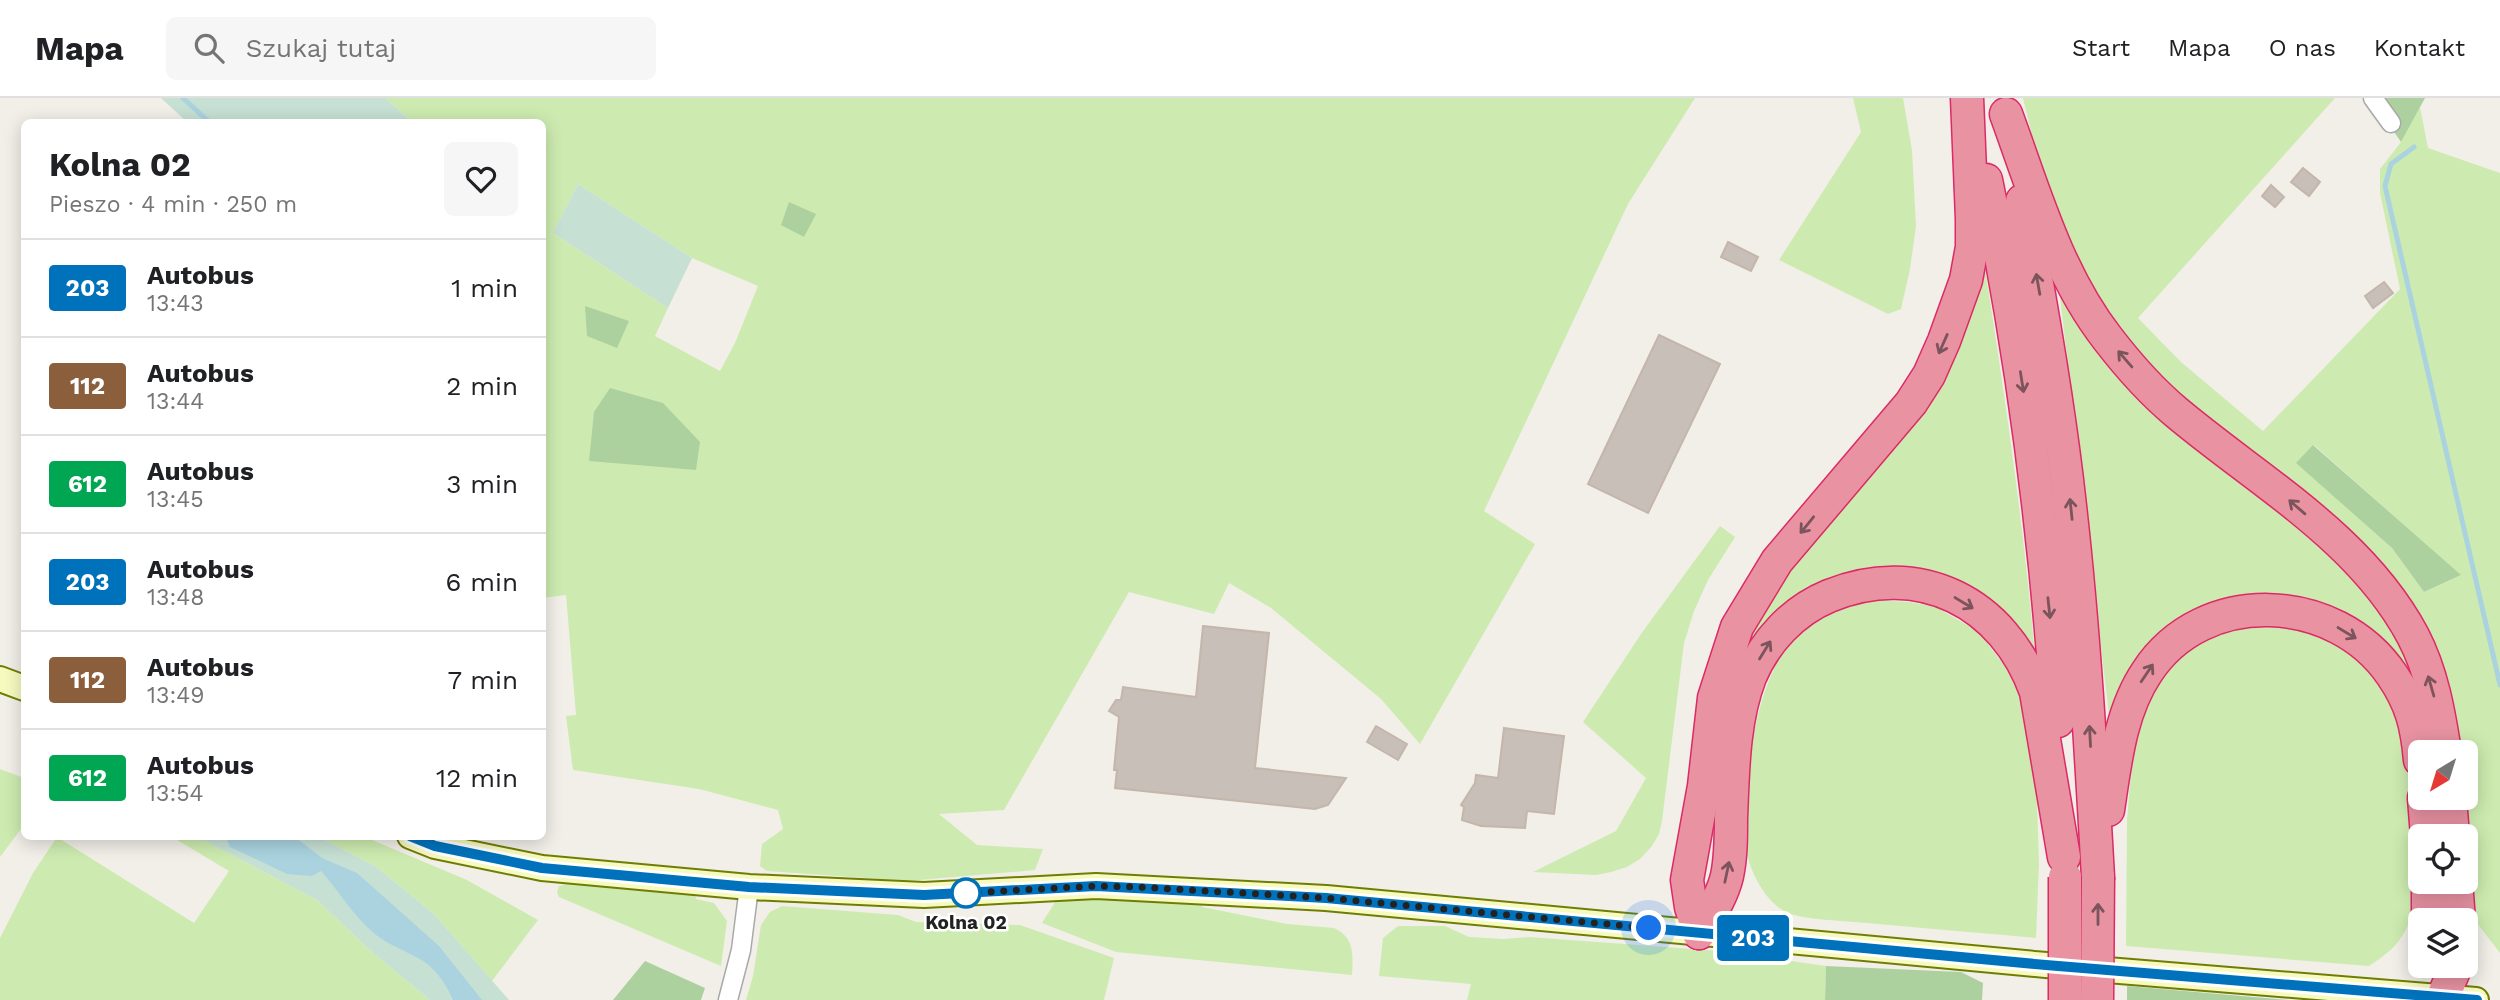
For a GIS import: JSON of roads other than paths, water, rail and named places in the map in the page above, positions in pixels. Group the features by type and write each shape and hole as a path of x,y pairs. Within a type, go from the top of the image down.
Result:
{"highway":[{"path":"1968,98 2007,295 2038,505 2053,642 2064,867 2066,1000"},
{"path":"1699,933 1687,880 1704,786 1714,698 1725,663 1737,627 1777,561 1911,403 1944,341 1966,280 1972,247 1968,98"},
{"path":"2004,106 2062,265 2090,314 2116,349 2175,411 2288,500 2365,568 2391,600 2413,637 2438,710 2443,740"},
{"path":"2004,106 2040,299 2070,505 2090,719 2098,877 2097,1000"},
{"path":"1699,933 1726,879 1730,857 1733,769 1739,715 1750,677 1765,648 1783,626 1814,602 1879,581 1916,584 1945,592 1982,614 2014,648 2028,669 2036,692 2064,867"},
{"path":"2098,877 2114,769 2132,699 2147,671 2171,644 2199,625 2226,614 2276,609 2301,612 2325,620 2361,641 2391,674 2408,704 2417,727 2418,740"},
{"path":"2437,978 2443,997"},
{"path":"2443,997 2451,978"}],"street":[{"path":"2374,98 2391,123"},
{"path":"0,679 21,687"},
{"path":"420,840 435,846 542,868 749,887 924,895 1096,886 1326,898 2476,1000"},
{"path":"728,1000 741,950 749,887"}],"water":[{"path":"227,840 299,840 322,858 357,873 439,946 482,1000 453,1000 432,968 375,934 360,920 321,871 312,876 287,874 230,847"}],"waterway":[{"path":"183,98 206,119"},
{"path":"2414,147 2391,164 2385,186 2500,685"}],"place":[{"name":"Kolna 02","path":"966,893"}]}
